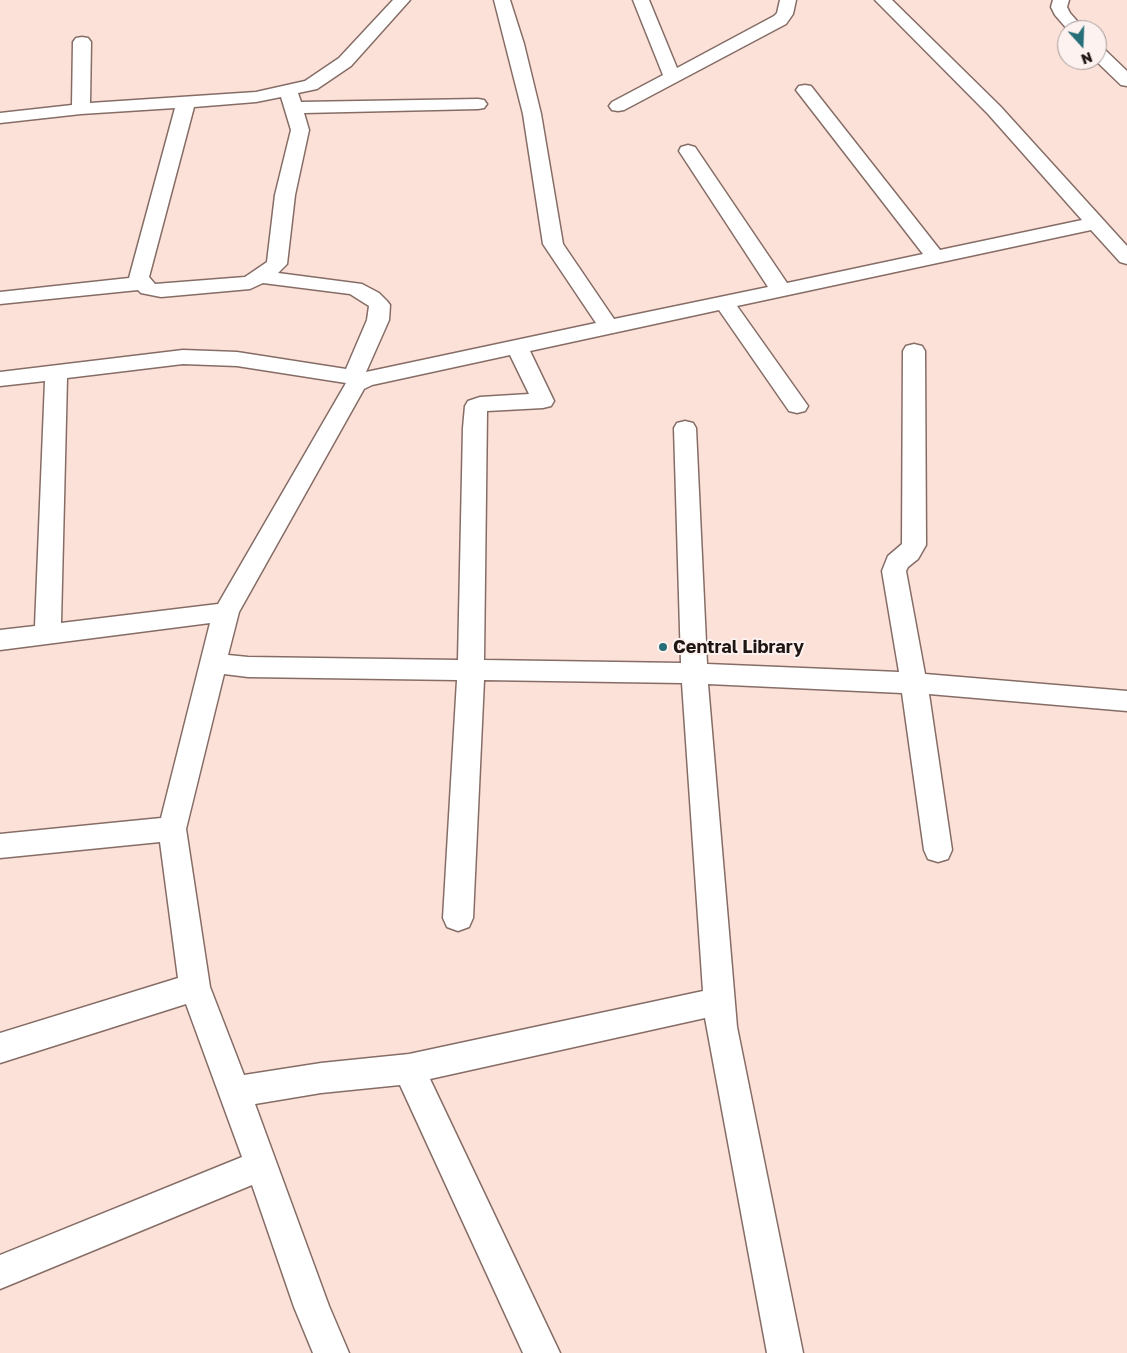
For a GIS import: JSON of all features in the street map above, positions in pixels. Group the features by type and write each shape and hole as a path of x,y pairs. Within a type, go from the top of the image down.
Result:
{"street":[{"path":"290,99 345,62 402,0"},
{"path":"502,0 532,114 553,244 609,327"},
{"path":"641,0 672,77"},
{"path":"618,106 780,20 785,14 788,0"},
{"path":"882,0 994,110 1127,258"},
{"path":"1061,0 1059,7 1062,15 1067,20"},
{"path":"81,109 82,42"},
{"path":"1107,62 1127,81"},
{"path":"805,90 936,258"},
{"path":"0,118 81,109 256,96 290,99 478,104"},
{"path":"186,101 139,278 148,289 161,291 250,283 277,264 285,195 300,130 290,99"},
{"path":"688,151 781,290"},
{"path":"0,379 183,357 237,360 360,378 517,347 1098,224"},
{"path":"261,277 355,288 372,297 380,305 378,320 360,378 226,612 172,829 195,987 262,1165 312,1307 331,1353"},
{"path":"0,298 144,283"},
{"path":"724,302 797,406"},
{"path":"458,918 471,669 474,428 476,406 480,404 542,402 543,400 517,347"},
{"path":"914,351 914,545 909,553 897,562 894,571 914,683 938,850"},
{"path":"48,634 56,372"},
{"path":"685,428 694,673 721,1027 785,1353"},
{"path":"0,640 226,612"},
{"path":"213,663 248,667 694,673 914,683 1127,701"},
{"path":"0,846 172,829"},
{"path":"0,1048 195,987"},
{"path":"235,1092 322,1078 409,1069 720,1001"},
{"path":"409,1069 542,1353"},
{"path":"0,1272 262,1165"}],"place":[{"name":"Central Library","path":"663,647"}]}
